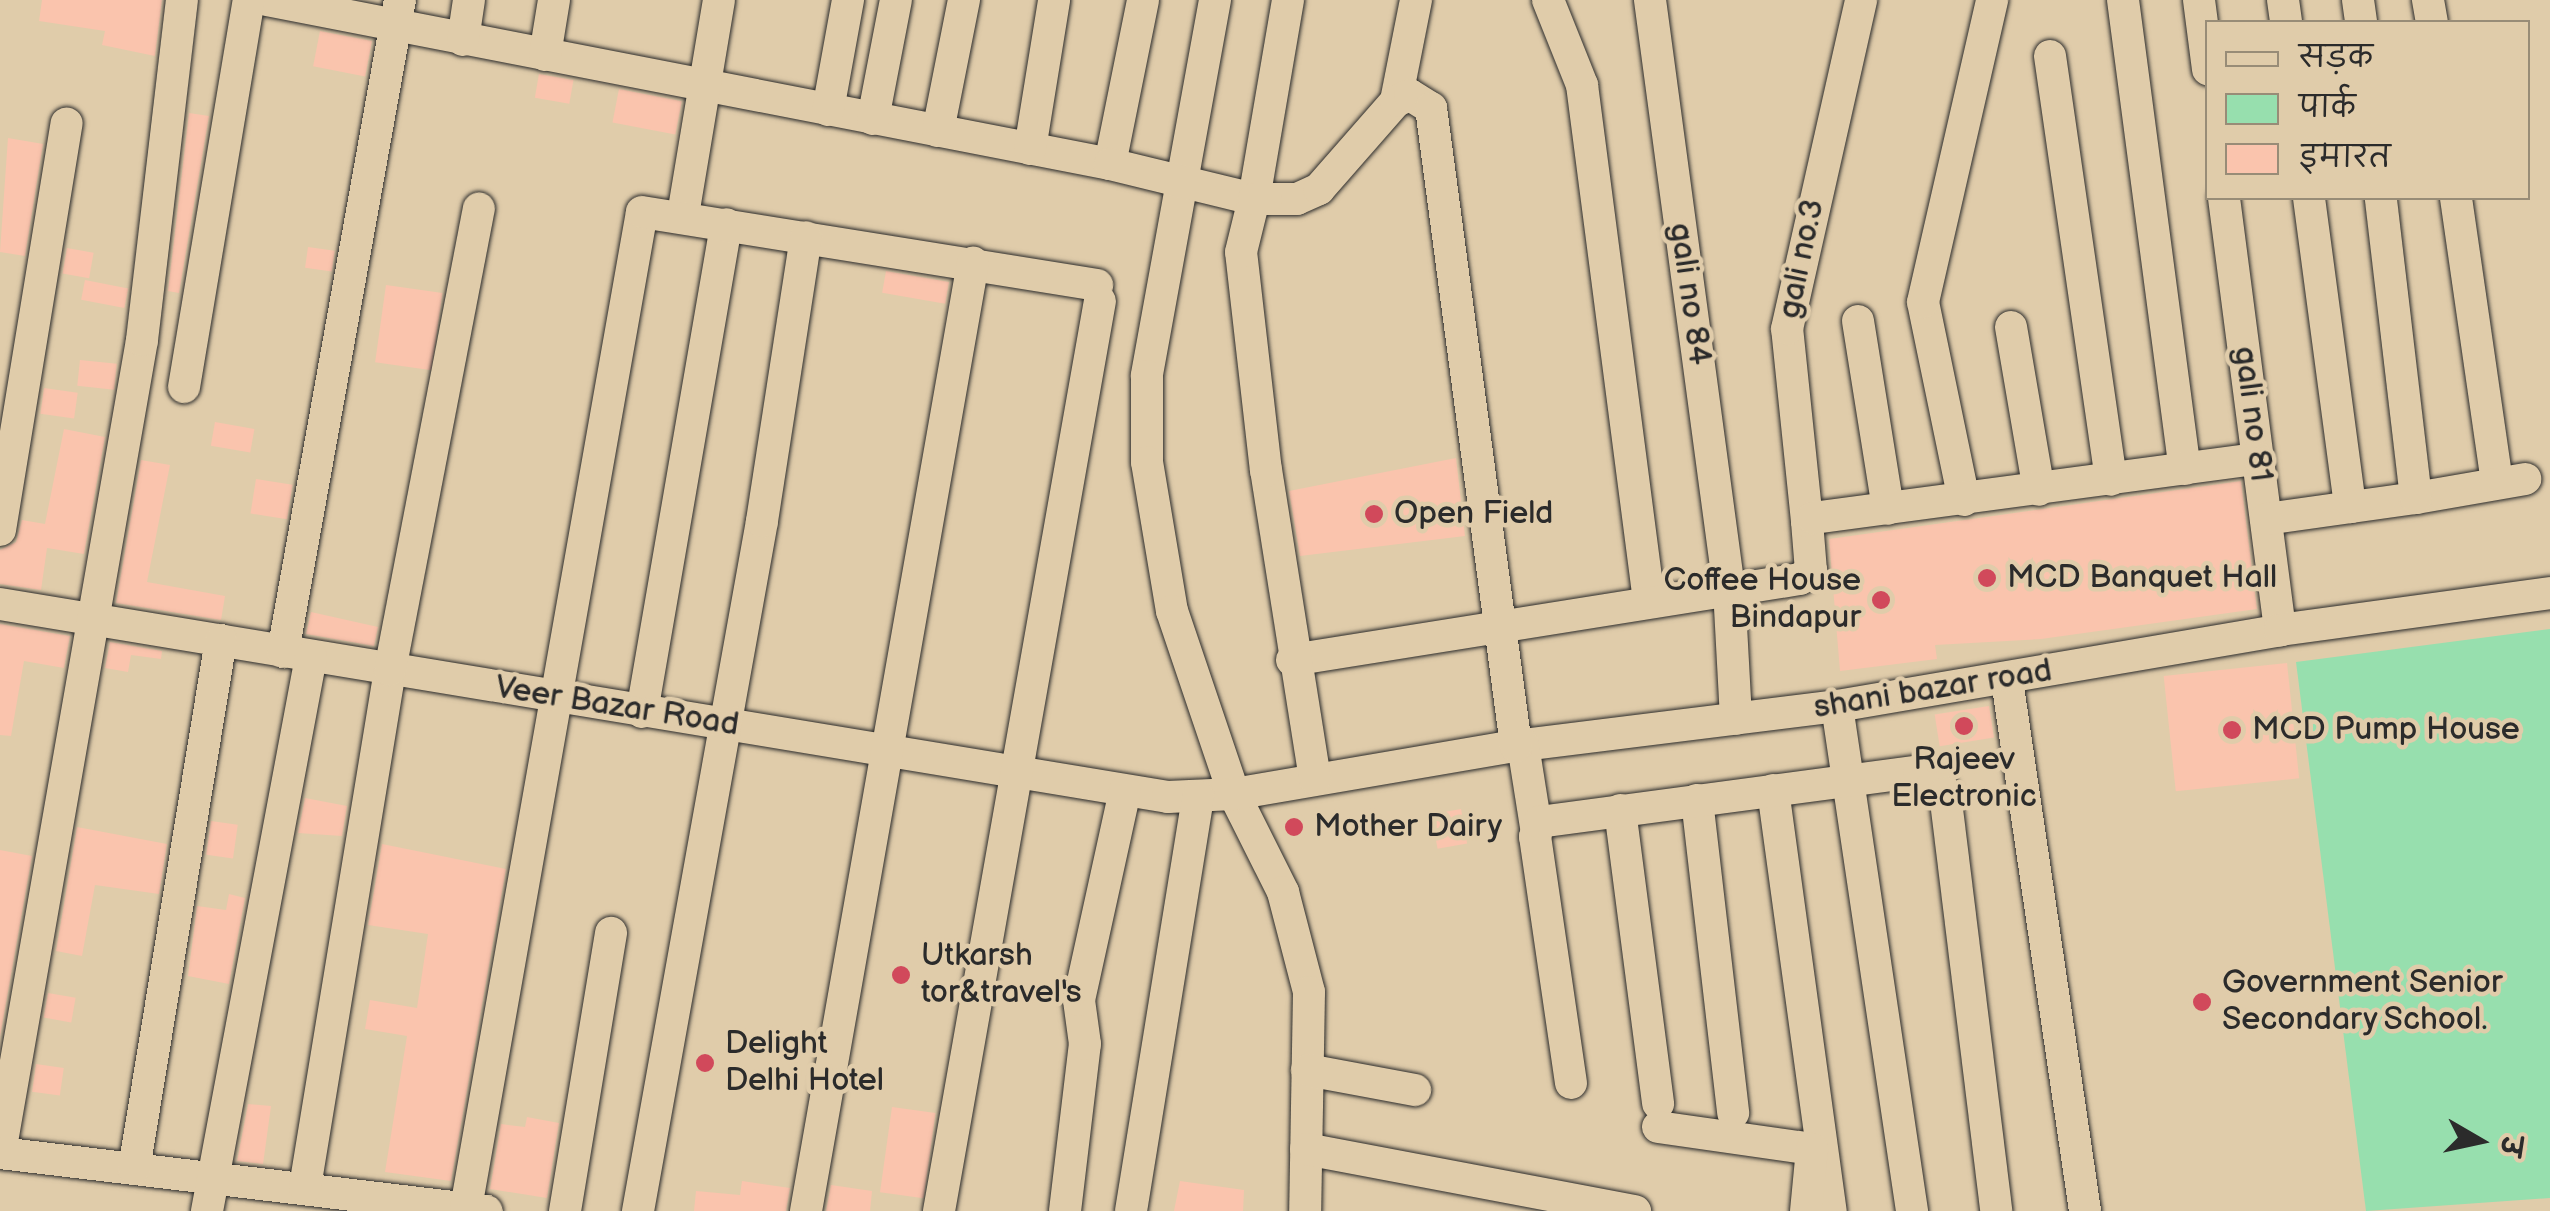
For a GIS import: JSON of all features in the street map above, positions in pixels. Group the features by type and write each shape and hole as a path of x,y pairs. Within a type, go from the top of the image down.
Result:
{"street":[{"path":"182,0 142,340 0,1153 134,1169 211,1195 305,1187 477,1210 555,697 639,220 647,210 972,263 1099,293 939,1211"},
{"path":"184,387 249,0"},
{"path":"267,0 397,13 463,40 1030,148 1254,198 1297,199 1319,189 1396,101 1410,94 1431,108 1501,624 1536,827 1571,1084"},
{"path":"463,40 469,0"},
{"path":"545,56 554,0"},
{"path":"683,215 719,0"},
{"path":"828,110 848,0"},
{"path":"874,119 896,0"},
{"path":"938,132 964,0"},
{"path":"1030,148 1054,0"},
{"path":"1110,164 1144,0"},
{"path":"1215,0 1147,376 1147,462 1172,611 1234,794 1297,936 1309,992 1305,1211"},
{"path":"1288,0 1240,278 1292,660 1314,779"},
{"path":"1396,101 1416,0"},
{"path":"1548,0 1582,85 1650,601"},
{"name":"gali no 84","path":"1650,0 1728,589 1736,719"},
{"name":"gali no.3","path":"1728,589 1808,577 1808,521 1787,329 1861,0"},
{"path":"1964,500 1923,302 1992,0"},
{"path":"2123,0 2185,470"},
{"path":"2199,0 2205,46"},
{"path":"211,1195 397,13"},
{"path":"2050,56 2110,480"},
{"path":"0,530 67,123"},
{"name":"gali no 81","path":"2224,200 2280,630"},
{"path":"2309,200 2350,507"},
{"path":"2381,200 2416,498"},
{"path":"2266,519 2511,481 2456,200"},
{"path":"305,1187 390,670 480,208"},
{"path":"642,712 726,224"},
{"path":"638,1211 722,724 762,521 806,237"},
{"path":"806,1211 972,263"},
{"path":"1858,321 1888,509"},
{"path":"2012,327 2039,490"},
{"path":"1808,521 2258,459"},
{"path":"1292,660 1728,589"},
{"name":"shani bazar road","path":"1234,794 1520,745 1838,706 2280,630 2550,593"},
{"name":"Veer Bazar Road","path":"0,604 1124,791 1234,794"},
{"path":"134,1169 222,640"},
{"path":"2006,680 2085,1211"},
{"path":"1838,706 1912,1211"},
{"path":"1536,827 1547,818 1919,771 1935,775 1945,793 1996,1211"},
{"path":"1773,790 1830,1211"},
{"path":"1065,1211 1084,1044 1077,1017 1124,791"},
{"path":"1132,1211 1198,796"},
{"path":"1697,800 1733,1114"},
{"path":"1620,810 1658,1116 1812,1149 1806,1211"},
{"path":"565,1211 611,934"},
{"path":"1307,1070 1415,1090"},
{"path":"1306,1149 1635,1211"},
{"path":"0,1169 355,1211"}],"green space":[{"path":"2550,629 2550,1198 2366,1211 2296,662"}],"building":[{"path":"42,0 162,0 155,56 102,45 105,31 39,21"},
{"path":"320,31 372,41 365,76 313,66"},
{"path":"539,74 573,80 569,104 535,98"},
{"path":"619,89 682,101 675,135 613,122"},
{"path":"189,113 209,116 179,293 168,291"},
{"path":"8,138 43,144 25,256 0,252"},
{"path":"308,247 335,251 332,272 305,268"},
{"path":"67,248 94,253 89,278 62,274"},
{"path":"886,271 949,282 945,304 882,293"},
{"path":"85,280 128,288 124,308 81,300"},
{"path":"386,285 442,293 432,370 375,362"},
{"path":"80,360 117,364 114,390 77,386"},
{"path":"44,388 78,393 74,418 40,414"},
{"path":"215,422 254,429 250,453 211,446"},
{"path":"64,429 105,437 84,554 47,548 41,590 0,584 0,550 16,542 22,520 45,524"},
{"name":"Open Field","path":"1456,458 1465,536 1300,556 1289,491"},
{"path":"141,460 170,465 147,582 225,596 221,620 116,603"},
{"path":"256,479 293,485 287,519 251,514"},
{"path":"2241,481 2257,609 2041,639 1935,645 1937,659 1840,671 1829,539"},
{"path":"311,612 378,627 374,646 306,634"},
{"path":"0,624 70,636 64,668 24,661 11,736 0,735"},
{"path":"110,642 162,651 161,659 131,655 128,672 105,668"},
{"name":"MCD Pump House","path":"2287,663 2299,778 2176,791 2164,676"},
{"name":"Rajeev Electronic","path":"1989,706 1994,738 1940,746 1935,715"},
{"path":"305,798 347,806 342,836 298,833"},
{"path":"1461,809 1467,843 1438,849 1431,814"},
{"path":"211,821 238,825 233,858 206,855"},
{"path":"77,827 167,844 159,894 95,885 82,956 56,951"},
{"path":"382,844 506,869 451,1181 385,1172 407,1036 365,1029 370,1000 417,1008 428,934 368,925"},
{"path":"0,850 32,856 0,1037"},
{"path":"229,894 245,898 229,984 188,976 197,906 226,910"},
{"path":"48,993 76,998 71,1022 44,1018"},
{"path":"36,1064 64,1068 60,1096 32,1092"},
{"path":"248,1104 271,1106 263,1164 237,1161"},
{"path":"892,1107 936,1113 924,1198 880,1192"},
{"path":"527,1117 559,1123 547,1198 490,1189 501,1124 525,1127"},
{"path":"742,1181 790,1188 786,1211 694,1211 696,1191 740,1195"},
{"path":"1180,1181 1244,1190 1243,1211 1174,1211"},
{"path":"831,1185 872,1191 870,1211 826,1211"}],"place":[{"name":"Open Field","path":"1374,514"},
{"name":"MCD Banquet Hall","path":"1987,578"},
{"name":"Coffee House Bindapur","path":"1881,600"},
{"name":"Rajeev Electronic","path":"1964,726"},
{"name":"MCD Pump House","path":"2232,730"},
{"name":"Mother Dairy","path":"1294,827"},
{"name":"Utkarsh tor&travel's","path":"901,975"},
{"name":"Government Senior Secondary School.","path":"2202,1002"},
{"name":"Delight Delhi Hotel","path":"705,1063"}]}
